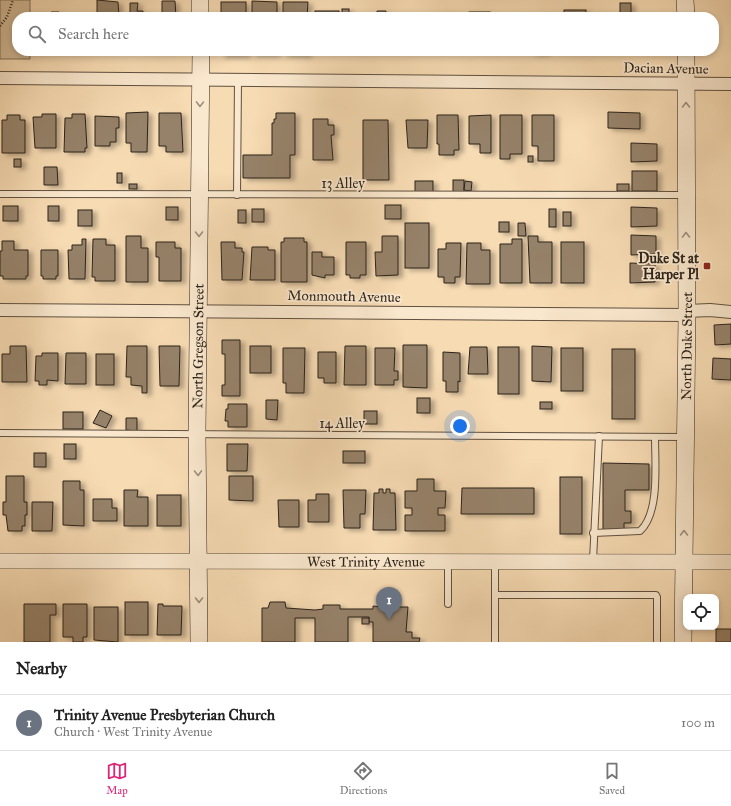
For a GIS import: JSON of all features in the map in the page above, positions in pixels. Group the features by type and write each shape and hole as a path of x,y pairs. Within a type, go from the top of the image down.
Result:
{"main road":[{"path":"200,0 200,12"},
{"path":"686,0 686,12"},
{"name":"North Gregson Street","path":"199,642 197,434 201,56"},
{"name":"North Duke Street","path":"683,642 684,437 687,313 686,56"}],"street":[{"name":"Dacian Avenue","path":"0,78 731,84"},
{"name":"Monmouth Avenue","path":"0,310 687,313 710,310 731,312"},
{"name":"West Trinity Avenue","path":"0,561 731,562"}],"lane":[{"path":"237,195 238,80"},
{"name":"13 Alley","path":"0,194 686,195"},
{"name":"14 Alley","path":"0,433 684,437"},
{"path":"593,561 593,533 599,436"},
{"path":"593,533 640,532 646,526 656,489 655,437"},
{"path":"448,561 448,604"},
{"path":"495,561 495,642"},
{"path":"495,595 656,595 657,642"}],"path":[{"path":"0,26 7,17 13,0"}],"shaded area":[{"path":"0,0 30,0 30,12 12,12 12,56 30,56 30,59 0,59"}],"building":[{"path":"97,0 118,2 119,12 97,12"},
{"path":"162,1 175,1 176,12 162,12"},
{"path":"252,1 277,2 277,12 252,12"},
{"path":"221,2 246,2 246,12 221,12"},
{"path":"283,2 308,2 307,12 283,12"},
{"path":"130,3 138,3 137,11 143,11 143,12 130,12"},
{"path":"620,3 631,3 631,12 620,12"},
{"path":"342,9 349,9 349,12 342,12"},
{"path":"564,10 586,10 586,12 564,12"},
{"path":"315,11 339,11 339,12"},
{"path":"148,112 147,152 131,152 131,143 126,143 126,113"},
{"path":"608,112 640,113 640,129 608,128"},
{"path":"159,113 181,113 183,152 166,152 166,146 159,146"},
{"path":"276,113 295,113 295,155 290,155 290,178 243,178 243,155 272,155 272,123 274,123 274,119 276,119"},
{"path":"42,114 56,114 56,148 35,148 33,117 42,117"},
{"path":"72,114 85,114 87,148 85,148 85,152 64,152 65,118 72,118"},
{"path":"7,115 20,115 20,120 25,120 25,153 2,153 2,120 7,120"},
{"path":"437,115 458,115 459,150 454,150 454,155 439,155 439,144 437,144"},
{"path":"491,115 491,153 480,153 480,144 469,144 469,116"},
{"path":"500,115 522,115 522,154 510,154 510,159 500,159"},
{"path":"532,115 554,115 554,161 538,161 538,146 532,146"},
{"path":"95,116 119,117 119,128 116,128 116,142 110,142 110,146 95,146"},
{"path":"313,119 328,119 328,125 334,125 334,135 331,135 333,160 313,160"},
{"path":"363,120 388,120 389,180 363,180"},
{"path":"406,120 428,120 427,148 408,148"},
{"path":"631,143 657,144 657,161 631,162"},
{"path":"528,156 533,156 533,162 528,162"},
{"path":"14,159 21,159 21,167 14,167"},
{"path":"44,167 57,167 58,185 44,185"},
{"path":"632,171 657,171 657,191 632,191"},
{"path":"117,173 122,173 122,183 117,183"},
{"path":"453,180 464,180 464,194 453,194"},
{"path":"415,181 433,181 433,194 415,194"},
{"path":"465,181 472,182 471,191 464,190"},
{"path":"129,184 137,184 137,189 129,189"},
{"path":"617,184 629,184 629,191 617,191"},
{"path":"385,205 401,205 401,219 385,219"},
{"path":"3,206 18,206 18,221 3,221"},
{"path":"48,206 59,206 59,221 48,221"},
{"path":"166,207 178,207 178,220 166,220"},
{"path":"631,207 657,208 657,226 631,227"},
{"path":"252,209 264,209 264,222 252,222"},
{"path":"549,209 556,209 556,227 549,227"},
{"path":"78,210 92,210 92,226 78,226"},
{"path":"238,210 246,210 246,223 238,223"},
{"path":"563,212 571,212 571,226 563,226"},
{"path":"499,222 509,222 509,232 499,232"},
{"path":"405,223 429,223 429,268 405,268"},
{"path":"518,223 525,223 526,236 518,236"},
{"path":"631,235 656,236 656,254 631,255"},
{"path":"126,236 141,236 141,248 148,248 148,282 126,282"},
{"path":"382,236 398,236 398,275 376,276 375,252 382,252"},
{"path":"528,236 538,236 538,242 552,242 552,283 530,283"},
{"path":"284,238 304,238 304,242 307,242 307,282 281,282 281,242 284,242"},
{"path":"82,239 86,239 85,279 69,279 68,250 72,250 72,245 82,245"},
{"path":"93,239 106,239 106,245 115,245 115,281 95,281 95,277 92,277"},
{"path":"512,239 522,239 522,283 500,283 500,244 512,244"},
{"path":"2,241 14,241 14,250 28,250 28,276 26,276 26,279 3,279 3,276 0,276 0,251 2,251"},
{"path":"156,242 175,242 175,248 181,248 181,281 159,281 159,257 156,257"},
{"path":"221,242 235,242 235,248 242,248 242,252 244,252 242,280 222,280"},
{"path":"346,242 366,242 366,275 360,275 360,278 350,278 350,275 346,275"},
{"path":"561,242 584,242 584,283 561,283"},
{"path":"446,243 461,243 460,277 455,277 455,283 444,283 444,277 438,277 438,249 446,249"},
{"path":"467,243 481,243 481,250 490,250 490,284 466,284"},
{"path":"252,247 268,247 268,250 275,250 275,280 250,280"},
{"path":"41,250 58,250 58,276 56,276 56,279 43,279 43,276 41,276"},
{"path":"312,252 322,252 322,257 334,257 334,275 325,275 325,278 312,275"},
{"path":"630,263 655,264 655,282 630,283"},
{"path":"731,324 731,344 715,345 714,325"},
{"path":"222,340 240,340 240,396 222,396 222,385 225,385 225,354 222,354"},
{"path":"403,345 427,345 427,388 403,387"},
{"path":"10,346 26,346 27,382 2,382 2,354 10,354"},
{"path":"127,346 147,346 147,393 142,393 142,386 131,385 131,377 126,377"},
{"path":"159,346 180,346 179,386 160,386"},
{"path":"250,346 271,346 271,373 250,373"},
{"path":"345,346 366,346 366,385 344,385"},
{"path":"532,346 552,347 551,382 532,381"},
{"path":"470,347 487,347 488,374 468,374"},
{"path":"498,347 519,347 519,394 498,394"},
{"path":"283,348 305,348 304,393 286,393 286,383 283,383"},
{"path":"375,348 395,348 394,371 398,371 398,380 394,380 394,385 375,385"},
{"path":"561,348 583,348 583,391 561,391"},
{"path":"612,349 635,349 635,419 612,419"},
{"path":"318,352 336,352 336,383 324,383 324,378 318,378"},
{"path":"443,352 460,353 460,382 458,381 458,392 446,392 446,381 443,381"},
{"path":"42,353 58,353 58,381 47,380 47,385 39,385 39,381 35,381 36,356 42,356"},
{"path":"66,353 86,353 86,384 65,384"},
{"path":"96,354 114,354 114,385 96,385"},
{"path":"713,358 731,359 731,380 712,379"},
{"path":"417,398 430,398 430,413 417,413"},
{"path":"266,400 278,400 277,420 266,419"},
{"path":"540,402 552,402 552,409 540,409"},
{"path":"228,404 247,404 247,427 228,427 228,421 225,421"},
{"path":"100,410 112,416 106,428 93,423"},
{"path":"364,411 377,411 377,424 364,424"},
{"path":"63,412 83,412 83,429 63,429"},
{"path":"126,418 137,418 137,431 126,430"},
{"path":"64,444 76,444 76,459 64,459"},
{"path":"227,444 248,444 247,471 227,471"},
{"path":"343,451 365,451 365,463 343,463"},
{"path":"34,453 46,453 46,467 34,467"},
{"path":"603,463 649,464 649,490 625,490 625,511 631,511 631,523 624,523 624,530 603,530"},
{"path":"6,476 24,476 24,502 27,502 27,515 25,515 25,526 22,526 22,531 8,531 6,515 3,515 3,502 6,502"},
{"path":"229,476 253,476 253,501 229,500"},
{"path":"560,477 582,477 582,534 560,534"},
{"path":"417,479 434,479 434,491 446,491 445,508 438,508 438,515 445,515 445,531 405,531 405,515 412,515 412,508 405,508 405,491 417,491"},
{"path":"63,481 80,481 80,490 84,490 84,526 63,525"},
{"path":"462,488 534,488 534,514 461,514"},
{"path":"379,489 383,489 383,493 386,493 386,489 390,489 390,493 395,493 396,530 373,530 374,493 379,493"},
{"path":"124,490 138,490 137,497 148,497 148,526 124,526"},
{"path":"343,490 366,490 365,514 360,514 360,528 344,528"},
{"path":"316,494 329,494 329,522 308,522 308,500 316,500"},
{"path":"157,495 181,495 181,526 157,526"},
{"path":"93,499 112,499 112,508 117,508 117,521 93,521"},
{"path":"278,500 299,500 299,527 279,527"},
{"path":"32,502 53,502 52,531 32,531"},
{"path":"125,602 148,602 148,635 125,635"},
{"path":"270,602 285,602 286,608 315,610 323,609 323,605 340,605 340,609 373,609 373,606 382,607 382,602 398,602 398,607 408,607 406,632 412,632 412,638 420,638 419,642 373,642 373,622 369,622 369,617 348,617 348,642 315,642 315,618 295,618 295,642 262,642 262,608 268,608"},
{"path":"24,604 56,604 56,615 50,615 50,642 24,642"},
{"path":"63,604 87,604 87,637 83,637 83,642 73,642 73,637 63,637"},
{"path":"158,604 163,604 163,606 182,606 181,635 157,635"},
{"path":"94,607 118,607 118,642 94,640"},
{"path":"362,618 369,618 369,624 362,624"},
{"path":"731,629 731,642 716,642 716,630"}],"place":[{"name":"Duke St at Harper Pl","path":"707,266"},
{"name":"Trinity Avenue Presbyterian Church","path":"389,620"}]}
